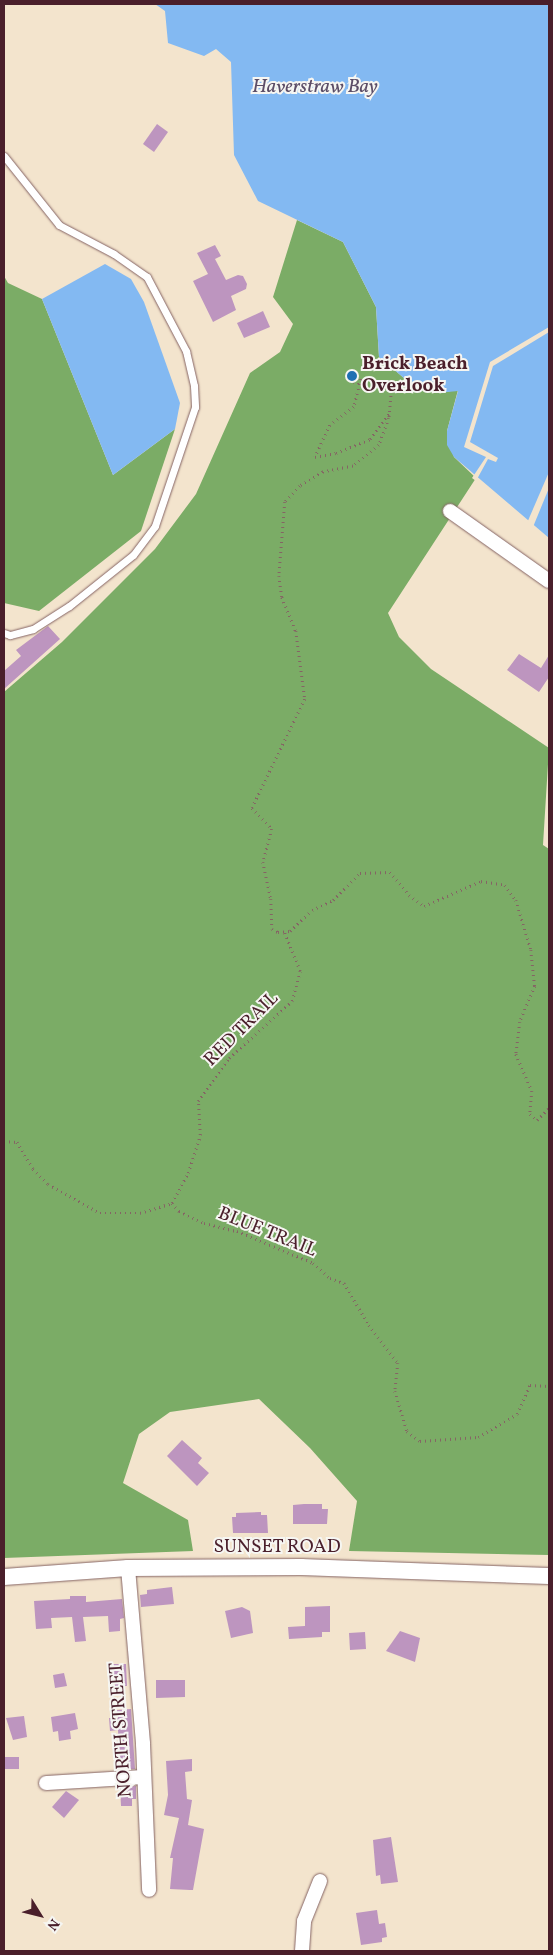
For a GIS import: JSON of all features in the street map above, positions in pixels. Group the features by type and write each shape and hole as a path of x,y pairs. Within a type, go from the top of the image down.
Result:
{"street":[{"path":"450,512 549,582"},
{"name":"SUNSET ROAD","path":"4,1577 128,1568 300,1567 549,1576"},
{"name":"NORTH STREET","path":"128,1568 144,1777 149,1890"},
{"path":"46,1784 144,1777"},
{"path":"302,1951 304,1921 320,1881"}],"lane":[{"path":"4,156 59,225 114,254 147,277 186,352 194,386 195,407 155,526 133,555 69,606 33,629 10,635 4,633"}],"path":[{"path":"354,382 358,384 360,379 354,407 330,425 315,456 336,453 370,439 390,412 392,386"},
{"name":"RED TRAIL","path":"172,1203 188,1173 200,1135 198,1101 229,1058 292,1001 300,971 284,932 272,929 271,899 263,862 272,828 252,808 305,699 296,631 282,597 279,576 285,502 300,486 323,472 353,466 379,445 390,412"},
{"path":"284,932 290,931 312,910 333,900 360,873 390,872 409,895 424,906 482,881 506,885 516,900 526,934 535,986 520,1022 516,1054 532,1091 530,1114 537,1120 549,1108"},
{"path":"4,1141 17,1142 33,1170 48,1184 100,1213 140,1213 172,1203"},
{"name":"BLUE TRAIL","path":"172,1203 179,1211 204,1223 237,1231 313,1263 330,1278 344,1283 369,1324 398,1362 395,1392 407,1431 420,1441 478,1437 517,1414 530,1385 549,1386"}],"green space":[{"path":"297,220 343,242 376,307 379,357 411,384 437,393 458,390 447,431 454,457 476,478 388,613 399,637 431,669 549,748 543,845 549,849 549,1555 349,1551 357,1501 310,1448 259,1399 170,1412 139,1434 123,1483 188,1520 193,1551 4,1558 4,692 62,642 155,549 196,494 250,373 280,352 293,324 273,297"},
{"path":"4,276 8,283 42,299 113,475 175,429 141,531 39,611 4,603"}],"water":[{"name":"Haverstraw Bay","path":"155,4 549,4 549,538 454,457 447,445 447,431 458,391 437,393 411,384 379,357 376,307 343,242 258,201 234,155 231,62 216,49 204,56 168,43 165,11"},
{"path":"105,264 131,279 144,302 180,403 175,429 113,475 42,299"}],"pier":[{"path":"549,327 549,332 493,366 470,442 498,458 496,462 488,459 476,481 472,478 486,457 464,447 490,362"},
{"path":"549,472 549,488 533,527 527,523"}],"building":[{"path":"157,124 168,132 154,152 143,144"},
{"path":"215,245 221,256 215,259 226,280 238,275 243,276 247,284 246,289 231,296 236,310 213,322 193,281 208,274 197,253"},
{"path":"263,311 270,327 244,338 237,323"},
{"path":"48,626 60,639 4,689 4,671 21,656 16,650"},
{"path":"519,654 541,668 549,655 549,677 539,692 507,670"},
{"path":"182,1440 202,1458 198,1463 209,1473 197,1486 167,1456"},
{"path":"322,1504 322,1509 328,1509 327,1524 293,1524 293,1505"},
{"path":"261,1512 261,1515 267,1515 268,1533 233,1533 232,1517 236,1517 236,1513"},
{"path":"172,1587 174,1604 141,1607 140,1595 147,1594 147,1590"},
{"path":"70,1596 86,1596 86,1602 122,1599 124,1618 120,1619 120,1631 109,1632 108,1616 83,1617 86,1641 75,1642 72,1617 51,1618 52,1628 36,1629 34,1601 70,1599"},
{"path":"330,1606 330,1632 322,1632 322,1637 289,1639 288,1627 305,1626 305,1607"},
{"path":"242,1607 250,1611 253,1633 231,1638 225,1611"},
{"path":"400,1631 420,1638 415,1662 386,1651"},
{"path":"365,1632 366,1649 350,1650 349,1633"},
{"path":"113,1664 126,1664 127,1686 115,1686"},
{"path":"64,1673 67,1686 55,1688 53,1675"},
{"path":"156,1680 185,1680 185,1697 156,1698"},
{"path":"131,1709 135,1769 120,1770 118,1730 110,1731 109,1718 118,1718 117,1710"},
{"path":"75,1713 78,1729 70,1731 71,1739 59,1741 58,1731 53,1732 51,1717"},
{"path":"24,1716 27,1737 13,1740 6,1718"},
{"path":"4,1757 19,1757 19,1769 4,1769"},
{"path":"192,1759 192,1771 185,1772 187,1799 192,1800 188,1825 204,1829 193,1890 170,1889 173,1858 170,1858 179,1818 164,1815 168,1795 166,1761"},
{"path":"136,1786 136,1799 132,1799 132,1806 121,1806 120,1787"},
{"path":"66,1791 79,1800 64,1818 52,1807"},
{"path":"391,1837 398,1882 381,1884 380,1875 376,1876 373,1840"},
{"path":"377,1910 379,1924 385,1923 387,1937 382,1938 382,1942 361,1945 356,1913"}],"place":[{"name":"Brick Beach Overlook","path":"352,376"}]}
